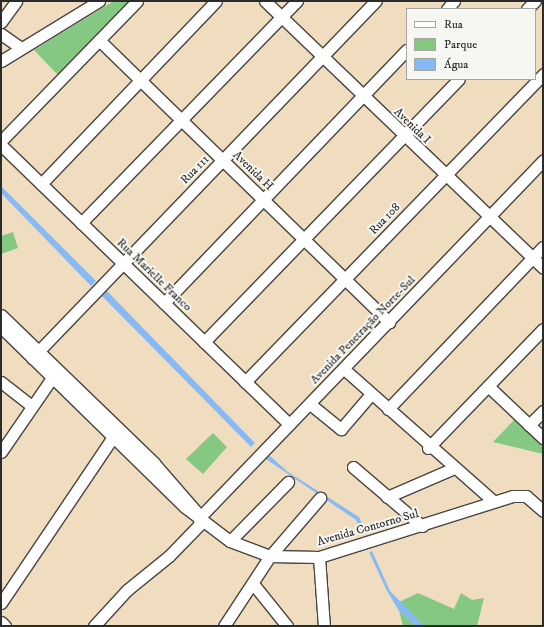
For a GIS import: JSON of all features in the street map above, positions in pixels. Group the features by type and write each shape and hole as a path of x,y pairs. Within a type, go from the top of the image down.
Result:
{"street":[{"path":"1,22 16,1"},
{"path":"1,61 99,1"},
{"path":"1,141 137,1"},
{"path":"41,184 216,1"},
{"name":"Avenida I","path":"265,1 321,58 543,268"},
{"path":"81,223 297,1"},
{"name":"Rua 111","path":"35,354 93,291 223,160 376,1"},
{"path":"1,34 21,48"},
{"name":"Avenida H","path":"99,40 141,78 223,160 346,277 389,322"},
{"path":"164,303 406,51"},
{"name":"Rua 108","path":"245,382 543,74"},
{"path":"204,342 458,80"},
{"name":"Rua Marielle Franco","path":"1,145 289,424"},
{"name":"Avenida Penetração Norte-Sul","path":"94,626 122,594 169,556 199,525 200,517 344,369 543,160"},
{"path":"388,409 543,247"},
{"name":"Avenida Contorno Sul","path":"1,314 35,354 113,437 184,507 200,517 230,540 270,556 319,557 422,526 493,501 526,496 543,511"},
{"name":"Avenida Contorno Sul","path":"1,327 35,354"},
{"path":"428,448 543,329"},
{"path":"344,369 428,448 493,501"},
{"path":"3,445 54,374"},
{"name":"Avenida Contorno Sul","path":"54,374 154,463 193,503 200,517"},
{"path":"1,382 32,406"},
{"path":"488,386 543,438"},
{"path":"310,404 341,429 371,394"},
{"path":"529,425 543,411"},
{"path":"1,603 113,437"},
{"path":"353,467 422,526"},
{"path":"387,497 452,469"},
{"path":"230,540 288,482"},
{"path":"224,626 254,585 270,556 320,498"},
{"path":"319,557 324,626"},
{"path":"254,585 287,626"},
{"path":"1,622 5,626"}],"green space":[{"path":"114,1 130,1 58,75 34,50"},
{"path":"13,232 18,248 1,254 1,236"},
{"path":"515,419 543,445 543,454 493,442"},
{"path":"213,433 227,447 203,474 186,459"},
{"path":"418,593 454,609 461,593 472,600 484,598 477,626 424,626 399,602"},
{"path":"399,611 405,616 416,626 403,626"}],"water":[{"path":"1,186 96,281 91,286 1,193"},
{"path":"105,289 255,443 251,447 100,294"},
{"path":"270,456 288,472 359,517 365,530 361,531 356,520 266,459"},
{"path":"372,551 390,591 424,626 416,626 399,611 386,589 369,552"}]}
